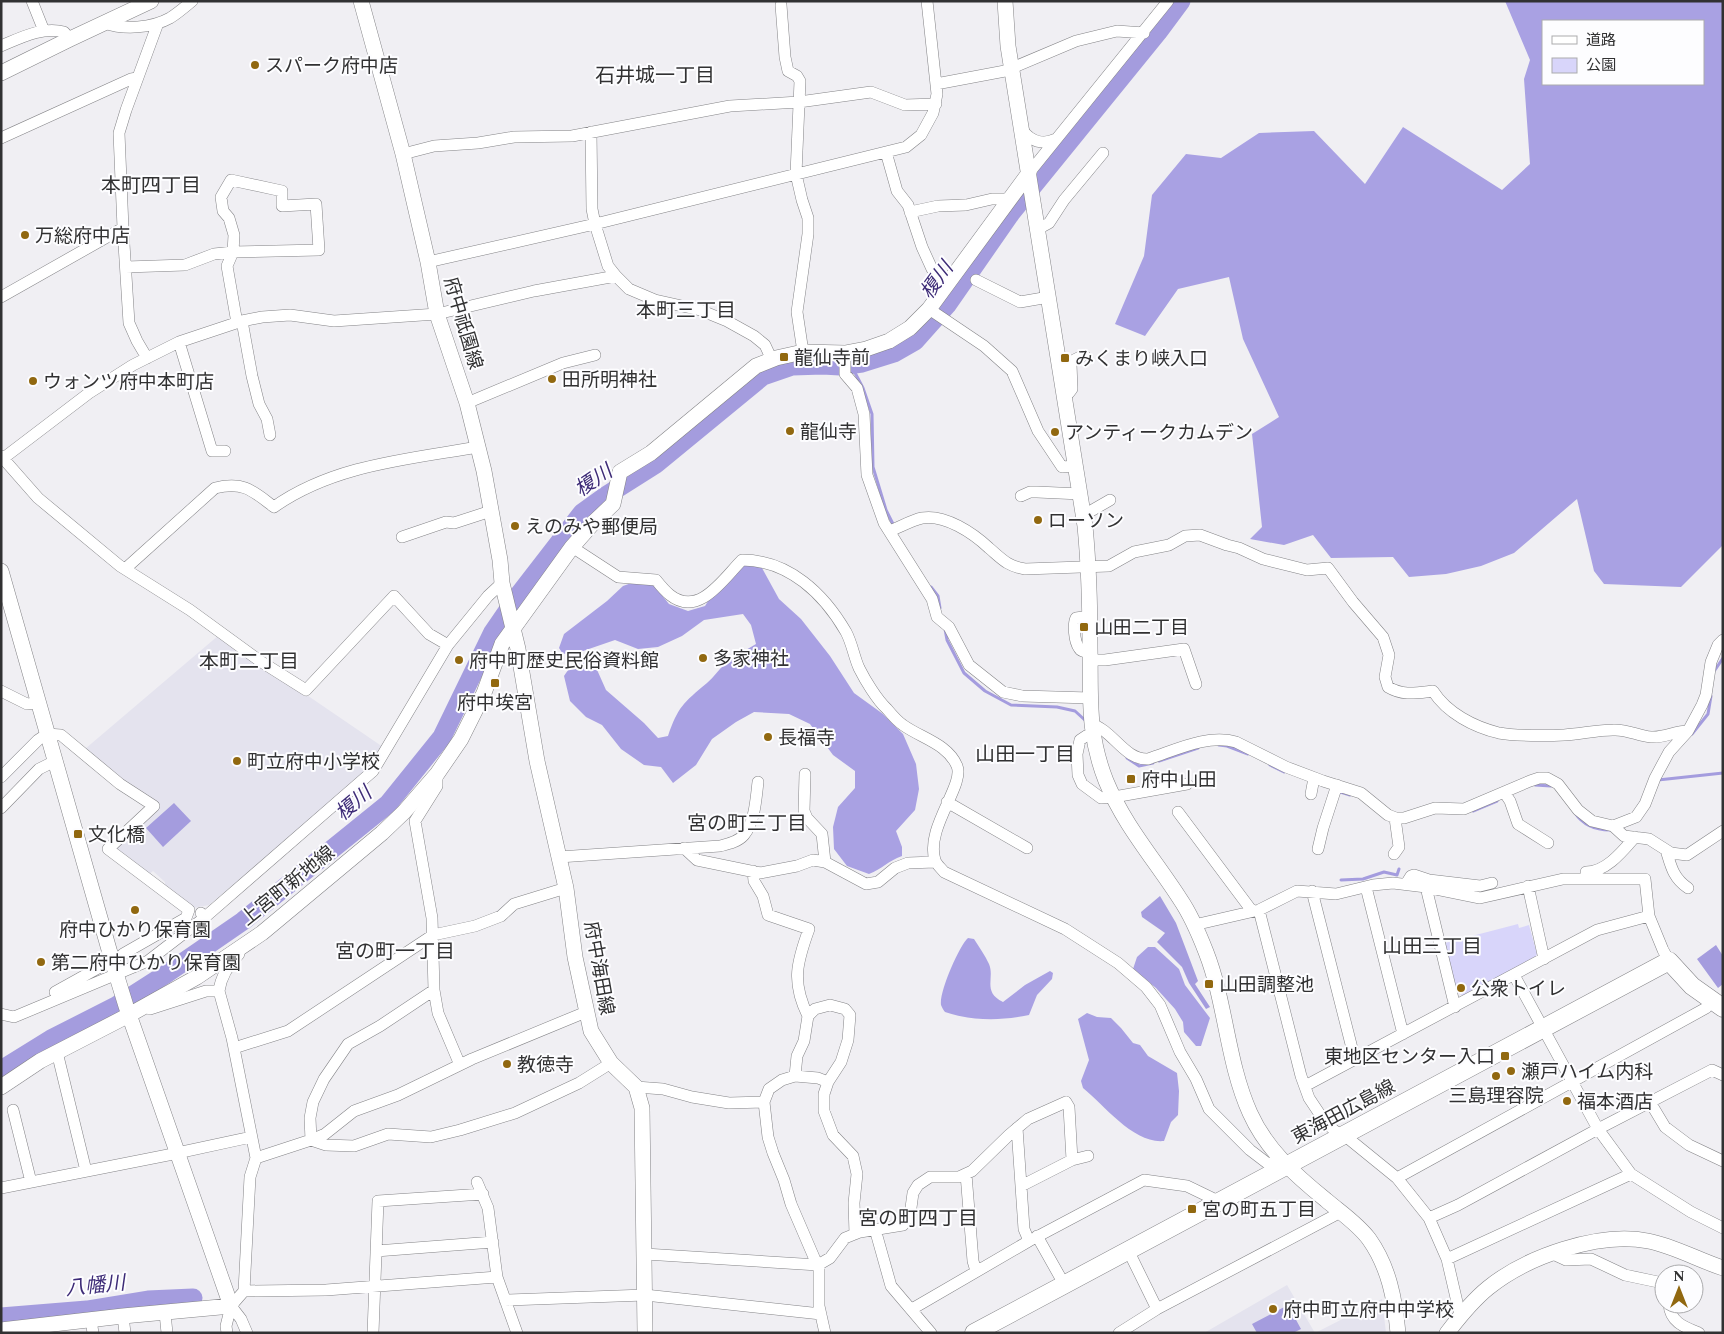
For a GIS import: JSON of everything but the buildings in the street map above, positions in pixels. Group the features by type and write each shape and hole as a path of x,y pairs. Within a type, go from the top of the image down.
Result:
{"main road":[{"name":"東海田広島線","path":"974,1333 1669,961"},
{"path":"1669,961 1692,986 1717,1004"}],"street":[{"path":"32,1 44,31"},
{"path":"1,74 151,1"},
{"path":"105,22 116,27 140,27 158,23 170,18 192,1"},
{"name":"府中祇園線","path":"362,1 403,154 428,262 437,314 467,403 478,447 500,560 502,583 512,622"},
{"path":"428,262 595,224 906,147 921,135 936,104 936,84 927,1"},
{"path":"1005,1 1008,46 1084,515 1089,568 1092,729 1106,780 1127,822 1181,900 1207,953 1240,1085 1250,1112 1264,1138 1286,1166 1368,1238 1390,1280 1398,1333"},
{"path":"1029,176 1056,139 1144,33 1168,1"},
{"path":"782,5 784,57 788,72 797,76 800,80 796,174 808,218 808,234 797,312 803,352"},
{"path":"147,358 136,341 129,323 119,133 158,23"},
{"path":"1,46 26,35 44,31 64,32 70,39"},
{"path":"936,84 1005,71 1076,41 1116,31 1144,33"},
{"path":"1,138 137,78"},
{"path":"403,154 434,146 514,138 572,136 730,106 799,102 871,92 905,105 936,104"},
{"path":"1022,129 1028,137 1037,142 1047,142 1056,139"},
{"path":"590,132 592,209 608,266 629,289 654,300 700,310 727,321 754,336 765,345 772,360"},
{"path":"886,152 897,191 908,205 922,247 932,269 947,284"},
{"path":"1038,229 1049,222 1064,200 1103,153"},
{"name":"上宮町新地線","path":"1,1087 40,1061 128,1010 197,977 262,933 382,833 438,774 461,740 484,693 512,622 572,547 613,504 620,472 651,453 756,366 803,352 845,353 866,349 889,341 910,328 929,310 1008,199 1029,176"},
{"path":"126,266 185,265 214,254 233,252 319,250 316,204 282,206 282,191 231,180 220,198 223,212 229,218 234,235 233,252 227,266 259,404 267,419 270,435"},
{"path":"910,212 938,206 966,206 992,199 1008,199"},
{"path":"1,297 123,228"},
{"path":"448,645 429,634 394,596 306,690 190,610 125,569 38,498 2,458 89,393 133,365 179,342 240,322 262,317 290,316 334,321 437,314 534,291 616,276"},
{"path":"976,280 1020,302 1049,297"},
{"path":"929,310 984,346 1012,371 1038,430 1062,467 1076,466"},
{"path":"179,342 212,451 225,451"},
{"path":"845,353 846,374 857,388 864,414 867,475 884,523 932,599 937,617 949,627 969,665 1003,692 1022,696 1090,698"},
{"path":"467,403 563,363 595,355"},
{"path":"1065,394 1072,389 1071,364 1074,360 1084,355"},
{"path":"125,569 215,488 226,485 247,487 274,507 287,498 317,484 366,467 478,447"},
{"path":"1021,496 1030,492 1080,494"},
{"path":"1084,515 1110,500"},
{"path":"402,537 446,522 454,523 491,510"},
{"path":"890,532 922,518 936,518 952,524 982,541 1011,567 1024,570 1109,566 1134,552 1169,545 1185,536 1200,534 1263,559 1307,570 1328,568 1353,602 1383,636 1389,655 1385,677 1388,687 1396,692 1406,694 1433,691 1447,709 1458,716 1500,733 1564,735 1614,729 1650,737 1688,731"},
{"path":"572,547 618,577 656,580 671,596 686,602 701,600 710,594 742,560 770,564 797,575 818,593 846,633 860,668 885,708 903,725 949,753 958,767 957,781 936,828 935,862 944,872 1065,929 1118,963 1146,987 1160,1006 1180,1052 1196,1079 1209,1109 1250,1150 1267,1163 1286,1166"},
{"path":"2,576 113,966 231,1306 241,1319 247,1333"},
{"path":"34,1008 37,1001 113,966 148,961 204,918 373,771 448,645 488,596 502,583"},
{"name":"府中海田線","path":"512,622 537,761 566,888 575,957 591,1031 611,1063 636,1087"},
{"path":"1614,826 1636,817 1645,804 1655,778 1669,752 1688,731 1706,695 1711,662 1718,645 1723,640"},
{"path":"1090,656 1105,660 1184,649 1196,684"},
{"path":"1,692 27,704 38,703"},
{"path":"1187,784 1114,798 1101,798 1082,784 1078,776 1077,754 1080,740 1092,729 1104,729 1130,754 1141,759 1148,759 1206,740 1228,740 1286,767 1313,785 1361,792 1395,822 1400,847 1394,854"},
{"path":"1,777 38,740 47,734 60,735 120,784 154,806 108,850 189,910 200,912 204,918"},
{"path":"1,808 39,769 55,761"},
{"path":"438,774 437,786 415,822 432,918 434,990 438,1013 460,1065"},
{"path":"805,774 804,811 807,818 822,834 825,862"},
{"path":"1395,822 1435,808 1464,808 1506,795 1530,781 1547,778 1558,784 1584,816 1592,821 1614,826 1629,837 1649,839 1671,853 1687,855 1723,831"},
{"path":"559,857 720,846 734,842 745,835 756,808 758,782"},
{"path":"1318,850 1336,789"},
{"path":"1506,795 1518,824 1548,843"},
{"path":"947,802 1027,848"},
{"path":"1178,812 1255,910 1301,1076 1309,1098 1325,1122 1397,1178 1430,1218 1447,1260 1460,1315"},
{"path":"1586,872 1595,872 1619,856 1629,837"},
{"path":"684,848 697,860 760,873 797,866 813,860 825,862 866,884 878,882 895,868 908,863 935,862"},
{"path":"1666,850 1672,872 1679,882 1688,888"},
{"path":"753,871 754,881 763,896 768,915 809,929 800,954 796,974 802,1004 808,1016 804,1041 797,1056 796,1076"},
{"path":"1406,884 1411,876 1414,875 1429,880 1480,886 1492,883"},
{"path":"1194,925 1255,910 1292,892 1303,890 1336,894 1383,884 1406,884 1480,898 1563,879 1644,880 1649,916 1669,961"},
{"path":"1528,886 1544,959"},
{"path":"1366,887 1403,1034"},
{"path":"234,1048 288,1031 433,935 475,926 501,916 514,904 566,888"},
{"path":"1426,888 1456,1007"},
{"path":"1312,891 1355,1060"},
{"path":"1,1014 14,1017 113,966 186,918 189,910"},
{"path":"1305,1086 1597,930 1649,916"},
{"path":"227,1333 226,1326 231,1306 244,1291 250,1177 256,1158 234,1048 219,991 220,983 229,964 262,933"},
{"path":"1514,975 1598,1129 1631,1174 1691,1212 1723,1228"},
{"path":"311,1140 310,1118 313,1102 324,1079 348,1044 380,1026 434,990"},
{"path":"128,1010 206,991 219,991"},
{"path":"1397,1178 1572,1080 1706,1008 1717,1004"},
{"path":"808,1016 815,1009 830,1005 845,1009 850,1015 848,1040 841,1062 828,1082 824,1094 824,1111 833,1135 853,1156 857,1174 854,1203 855,1234"},
{"path":"256,1158 325,1134 354,1111 398,1095 460,1065 586,1012"},
{"path":"57,1052 86,1171"},
{"path":"311,1140 326,1145 354,1146 388,1134 431,1137 460,1130 515,1112 579,1083 611,1063"},
{"path":"1430,1218 1458,1205 1712,1070 1723,1075"},
{"path":"825,1333 819,1306 820,1268 795,1213 784,1180 772,1154 764,1102 769,1089 782,1080 796,1076 818,1078 828,1082"},
{"path":"645,1333 642,1108 636,1087 663,1089 729,1104 764,1102"},
{"path":"645,1254 818,1265 830,1258 845,1238 876,1229 903,1225 910,1215 913,1193 918,1185 930,1178 958,1177 972,1171 1028,1119 1066,1102 1069,1106 1072,1160"},
{"path":"1650,1102 1665,1127 1689,1145 1723,1161"},
{"path":"13,1110 30,1182"},
{"path":"1017,1128 1024,1229 1064,1284"},
{"path":"1,1188 178,1154 251,1137"},
{"path":"1021,1186 1072,1160 1088,1156"},
{"path":"966,1174 972,1261 976,1271"},
{"path":"1447,1260 1631,1174"},
{"path":"912,1309 1033,1239 1144,1180 1187,1186 1218,1201"},
{"path":"477,1182 488,1208 497,1277 517,1333"},
{"path":"373,1333 378,1201 483,1194"},
{"path":"1119,1333 1157,1309 1340,1212"},
{"path":"876,1229 891,1286 931,1333"},
{"path":"1447,1333 1460,1315 1479,1296 1506,1275 1553,1254 1596,1240 1632,1238 1649,1241 1723,1268"},
{"path":"376,1251 493,1242"},
{"path":"1128,1250 1157,1309"},
{"path":"1553,1254 1566,1260 1591,1259 1625,1275 1654,1281"},
{"path":"244,1291 326,1290 497,1277"},
{"path":"505,1300 645,1295 821,1314"},
{"path":"1,1330 92,1326 123,1316 231,1306"},
{"path":"164,1312 167,1333"},
{"path":"1671,1314 1682,1326 1699,1333"},
{"path":"123,1316 125,1333"}],"shaded area":[{"path":"1505,1 1723,1 1723,545 1681,587 1604,584 1594,571 1577,499 1514,553 1481,566 1446,574 1409,577 1393,557 1331,558 1313,535 1284,545 1250,539 1262,527 1252,434 1279,417 1243,339 1229,277 1178,289 1145,336 1115,324 1144,256 1152,195 1186,154 1221,158 1259,133 1314,131 1365,184 1403,127 1502,190 1530,164 1524,79 1530,60"},
{"path":"749,564 762,568 779,599 801,619 830,656 854,693 883,714 903,734 916,764 919,789 915,810 896,831 902,847 902,856 869,874 847,866 834,849 833,827 838,807 855,788 855,771 833,755 810,724 789,714 754,712 712,739 696,765 673,783 661,767 644,765 621,749 602,725 586,717 570,701 564,676 576,663 589,661 594,663 606,690 644,723 658,738 668,736 682,706 710,681 726,663 756,644 751,625 743,614 704,620 682,636 658,647 638,649 615,640 583,651 563,654 559,648 564,634 607,601 623,586 637,581 653,584 669,604 688,611 705,606 712,595 739,567"},
{"name":"町立府中小学校","path":"219,635 383,747 366,774 209,905 193,908 165,888 165,882 153,871 147,876 117,850 116,845 160,805 122,780 85,749"},
{"path":"174,803 191,821 163,847 146,828"},
{"path":"1160,896 1176,923 1198,981 1195,984 1210,1007 1206,1009 1189,983 1182,967 1157,942 1165,933 1142,917 1141,912"},
{"path":"968,938 974,939 986,957 990,969 991,989 993,994 1003,1002 1025,985 1050,971 1053,973 1052,979 1037,995 1029,1015 987,1019 955,1015 944,1011 941,999 946,980 960,950"},
{"path":"1716,945 1723,956 1723,984 1718,988 1697,959"},
{"path":"1148,947 1155,947 1179,969 1185,985 1210,1018 1201,1046 1196,1046 1184,1032 1183,1022 1175,1009 1156,988 1133,969 1137,957"},
{"path":"1087,1013 1097,1017 1111,1018 1133,1043 1140,1045 1148,1056 1177,1073 1179,1091 1178,1115 1171,1122 1164,1141 1142,1137 1131,1130 1083,1088 1081,1081 1089,1060 1078,1019"},
{"name":"府中町立府中中学校","path":"1287,1285 1315,1333 1204,1333"},
{"name":"府中町立府中中学校","path":"1382,1299 1386,1333 1315,1333"},
{"path":"1288,1305 1301,1329 1293,1333 1257,1333 1252,1324"}],"green space":[{"path":"1518,924 1519,928 1529,925 1537,954 1535,958 1465,996 1457,993 1445,943"}],"waterway":[{"name":"榎川","path":"1,1070 51,1039 116,1006 166,974 243,921 388,804 442,737 493,632 517,597 582,513 656,464 763,376 792,366 840,366 862,363 894,353 915,341 947,305 1011,213 1181,1"},
{"path":"851,365 863,388 872,414 873,467 886,510 894,526"},
{"path":"931,587 938,596 940,608"},
{"path":"945,629 947,640 964,673 985,691 1011,705 1057,707 1075,711 1087,722"},
{"path":"1715,670 1723,658"},
{"path":"1692,734 1708,714 1711,696"},
{"path":"1219,745 1248,754"},
{"path":"1159,761 1198,748"},
{"path":"1127,758 1139,766 1153,763"},
{"path":"1270,765 1284,772"},
{"path":"1658,780 1723,773"},
{"path":"1535,785 1551,786"},
{"path":"1337,791 1350,795"},
{"path":"1473,811 1497,801"},
{"path":"1575,813 1590,826 1610,830"},
{"path":"1341,880 1363,879 1384,872 1397,875 1399,869"},
{"name":"八幡川","path":"1,1317 87,1310 148,1300 193,1298"}],"place":[{"name":"スパーク府中店","path":"255,65"},
{"name":"万総府中店","path":"25,235"},
{"name":"龍仙寺前","path":"784,357"},
{"name":"みくまり峡入口","path":"1065,358"},
{"name":"田所明神社","path":"552,379"},
{"name":"ウォンツ府中本町店","path":"33,381"},
{"name":"龍仙寺","path":"790,431"},
{"name":"アンティークカムデン","path":"1055,432"},
{"name":"ローソン","path":"1038,520"},
{"name":"えのみや郵便局","path":"515,526"},
{"name":"山田二丁目","path":"1084,627"},
{"name":"多家神社","path":"703,658"},
{"name":"府中町歴史民俗資料館","path":"459,660"},
{"name":"府中埃宮","path":"495,683"},
{"name":"長福寺","path":"768,737"},
{"name":"町立府中小学校","path":"237,761"},
{"name":"府中山田","path":"1131,779"},
{"name":"文化橋","path":"78,834"},
{"name":"府中ひかり保育園","path":"135,910"},
{"name":"第二府中ひかり保育園","path":"41,962"},
{"name":"山田調整池","path":"1209,984"},
{"name":"公衆トイレ","path":"1461,988"},
{"name":"東地区センター入口","path":"1505,1056"},
{"name":"教徳寺","path":"507,1064"},
{"name":"瀬戸ハイム内科","path":"1511,1071"},
{"name":"三島理容院","path":"1496,1076"},
{"name":"福本酒店","path":"1567,1101"},
{"name":"宮の町五丁目","path":"1192,1209"},
{"name":"府中町立府中中学校","path":"1273,1309"}],"district":[{"name":"石井城一丁目","path":"655,75"},
{"name":"本町四丁目","path":"151,185"},
{"name":"本町三丁目","path":"686,310"},
{"name":"本町二丁目","path":"249,661"},
{"name":"山田一丁目","path":"1025,754"},
{"name":"宮の町三丁目","path":"747,823"},
{"name":"山田三丁目","path":"1432,946"},
{"name":"宮の町一丁目","path":"395,951"},
{"name":"宮の町四丁目","path":"918,1218"}]}
